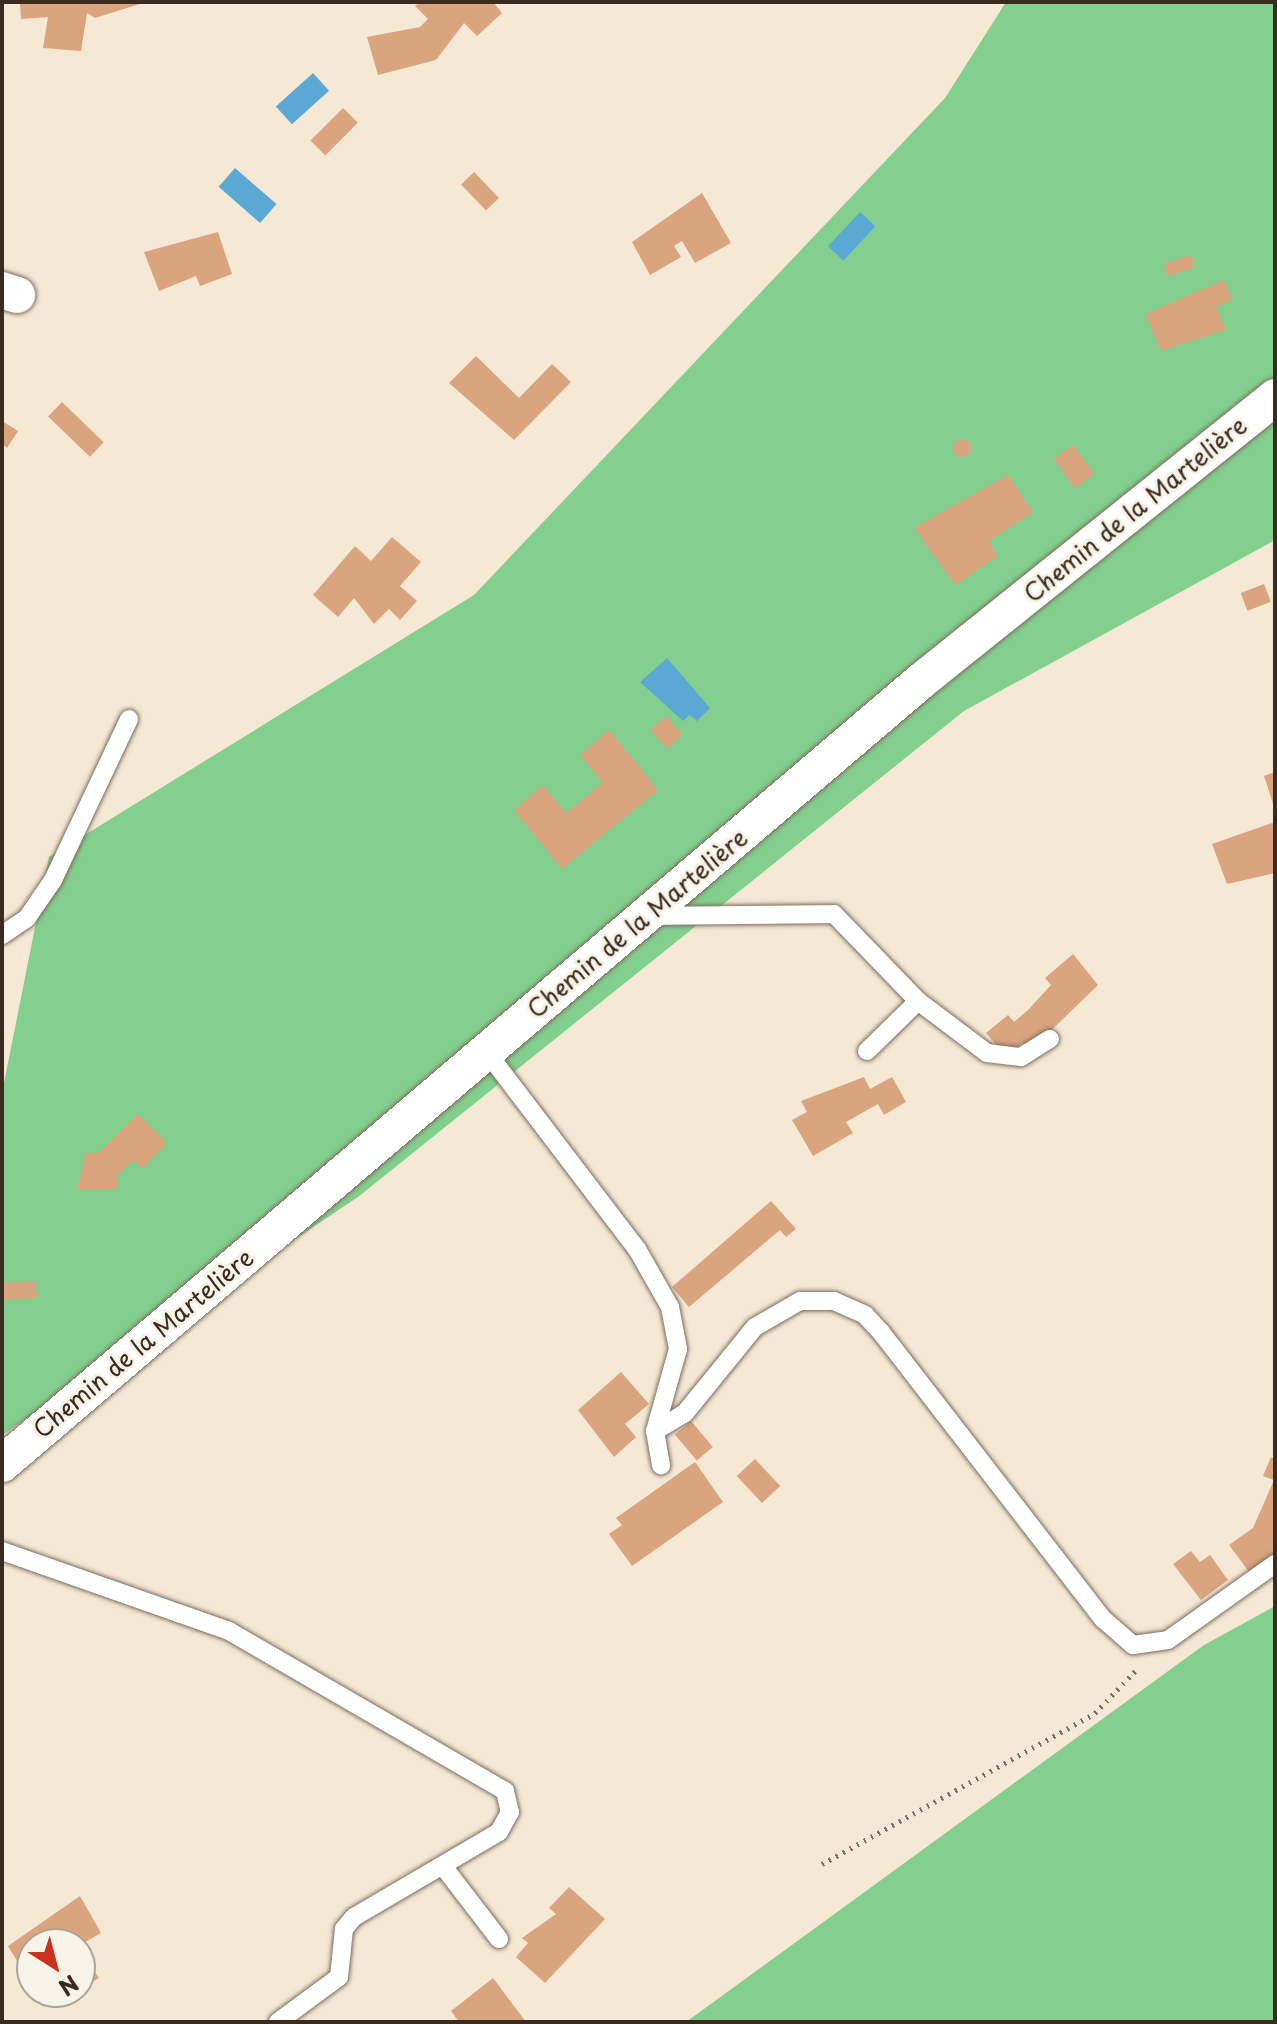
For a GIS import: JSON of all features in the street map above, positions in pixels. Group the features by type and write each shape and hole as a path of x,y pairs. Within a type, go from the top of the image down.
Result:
{"street":[{"name":"Chemin de la Martelière","path":"4,1459 921,681 1275,397"}],"lane":[{"path":"2,935 27,918 53,880 129,719"},
{"path":"645,916 834,914 918,1001 987,1053 1021,1057 1050,1039"},
{"path":"867,1051 918,1001"},
{"path":"486,1051 637,1249 670,1307 678,1349 655,1431 661,1465"},
{"path":"655,1431 685,1413 755,1327 779,1310 819,1299 851,1306 881,1332 1103,1619 1133,1645 1152,1647 1275,1564"},
{"path":"2,1551 229,1631 486,1774 505,1791 510,1812 499,1832 446,1870 354,1917 341,1941 339,1977 278,2022"},
{"path":"446,1870 499,1939"}],"path":[{"path":"822,1864 1095,1713 1125,1688 1152,1647"}],"green space":[{"path":"1006,2 1275,2 1275,540 964,711 358,1197 2,1435 2,1093 49,857 474,595 945,98"},
{"path":"1275,1606 1275,2022 686,2022 1204,1645"}],"water":[{"path":"313,73 329,91 292,124 276,106"},
{"path":"235,168 277,204 260,223 219,187"},
{"path":"860,212 875,226 843,261 828,246"},
{"path":"667,658 710,708 697,721 689,715 683,721 640,682"}],"building":[{"path":"20,2 143,3 95,18 87,13 81,51 43,48 48,17 21,19"},
{"path":"420,2 493,2 502,13 477,36 464,23 436,60 378,75 367,37 420,27 428,19 415,6"},
{"path":"343,108 358,123 325,155 310,141"},
{"path":"474,172 499,198 486,210 461,185"},
{"path":"702,193 731,243 695,263 682,241 674,246 681,257 650,275 632,242"},
{"path":"218,232 232,274 200,286 196,276 159,291 144,252"},
{"path":"1191,255 1195,267 1167,276 1163,264"},
{"path":"1224,280 1232,300 1216,307 1226,330 1161,351 1145,314"},
{"path":"476,356 519,398 552,364 571,382 514,440 449,383"},
{"path":"62,402 104,442 90,457 48,416"},
{"path":"2,421 18,431 7,448 2,444"},
{"path":"962,439 971,448 962,457 953,448"},
{"path":"1073,445 1094,474 1075,488 1054,459"},
{"path":"1008,475 1033,512 989,541 998,556 955,585 914,528"},
{"path":"392,537 421,562 400,586 417,601 400,620 389,609 374,624 354,598 338,617 313,595 355,546 371,561"},
{"path":"1264,584 1271,602 1247,611 1241,593"},
{"path":"666,716 683,735 667,749 650,730"},
{"path":"609,730 658,790 562,869 514,810 543,785 566,813 603,783 580,755"},
{"path":"1275,772 1275,807 1274,807 1264,776"},
{"path":"1275,822 1275,873 1227,884 1212,844"},
{"path":"1073,954 1098,985 1029,1052 1022,1043 1006,1056 986,1033 1008,1015 1014,1022 1028,1010 1051,985 1045,978"},
{"path":"864,1077 870,1089 892,1077 906,1102 884,1115 878,1104 846,1122 853,1133 813,1156 792,1120 807,1112 801,1101"},
{"path":"138,1114 167,1143 142,1169 133,1160 118,1175 117,1189 77,1189 86,1153 98,1153"},
{"path":"771,1201 796,1229 786,1237 780,1230 689,1307 672,1287"},
{"path":"36,1281 37,1298 3,1300 2,1283"},
{"path":"621,1372 649,1404 625,1424 636,1437 614,1457 578,1410"},
{"path":"691,1421 713,1447 697,1461 675,1434"},
{"path":"1271,1457 1275,1459 1275,1556 1250,1573 1229,1545 1253,1528 1274,1480 1263,1476"},
{"path":"755,1459 780,1486 762,1503 737,1476"},
{"path":"695,1462 723,1502 632,1566 609,1534 622,1525 616,1518"},
{"path":"1191,1551 1200,1562 1210,1555 1228,1580 1201,1600 1173,1564"},
{"path":"569,1887 605,1919 545,1983 516,1957 528,1943 522,1938 556,1914 549,1908"},
{"path":"80,1896 101,1933 96,1936 96,1928 34,1928"},
{"path":"16,1940 16,1959 8,1946"},
{"path":"493,1978 526,2022 459,2022 451,2011"}]}
